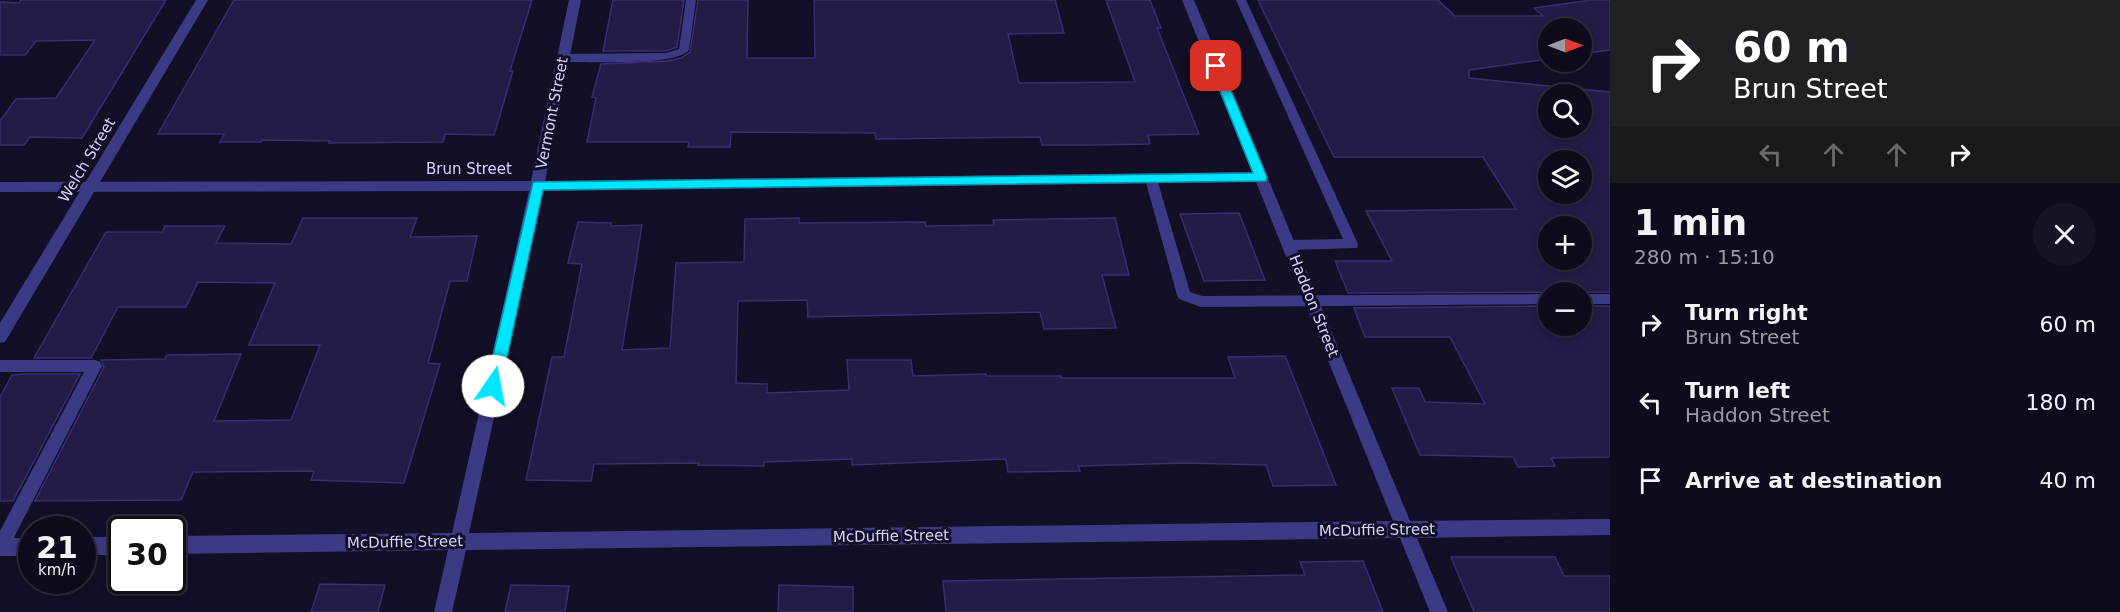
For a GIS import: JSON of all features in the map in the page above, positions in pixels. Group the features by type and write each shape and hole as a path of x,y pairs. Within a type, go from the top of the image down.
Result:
{"street":[{"name":"Welch Street","path":"0,337 202,0"},
{"name":"Vermont Street","path":"443,612 537,186 575,0"},
{"name":"Haddon Street","path":"1188,0 1439,612"},
{"name":"Brun Street","path":"0,187 537,186 1261,177"},
{"name":"McDuffie Street","path":"186,545 1610,527"},
{"path":"0,547 18,547"}],"lane":[{"path":"563,58 666,57 680,53 684,50 691,0"},
{"path":"1241,0 1352,244 1289,245"},
{"path":"1151,178 1184,295 1201,302 1538,299"},
{"path":"1592,299 1610,299"},
{"path":"0,366 95,366 0,547"}],"building":[{"path":"21,0 166,0 82,138 30,137 24,145 0,145 0,121 16,99 56,98 95,40 36,41 25,55 0,55 0,2 19,3"},
{"path":"234,0 532,0 510,71 513,71 494,135 445,134 443,142 329,143 330,141 262,140 261,142 220,142 224,134 158,134"},
{"path":"613,0 684,0 677,47 666,51 603,51"},
{"path":"698,0 748,0 747,58 815,58 814,0 1055,0 1064,33 1008,34 1019,83 1135,82 1106,0 1150,0 1161,28 1157,28 1199,134 1148,135 1150,144 1090,145 1042,145 1040,137 876,139 875,133 731,132 730,147 688,147 689,142 587,142 596,98 592,97 601,64 667,61 681,58 690,52"},
{"path":"1258,0 1438,0 1455,16 1543,16 1534,8 1592,0 1610,0 1610,50 1592,52 1592,18 1538,18 1538,60 1469,70 1469,78 1538,85 1538,138 1592,138 1592,90 1610,92 1610,292 1592,292 1592,282 1538,282 1538,292 1348,293 1335,261 1392,261 1366,211 1516,209 1483,157 1334,157"},
{"path":"1239,213 1265,280 1204,281 1180,214"},
{"path":"303,218 417,218 410,237 477,236 467,281 450,281 428,363 440,364 404,483 311,480 314,471 193,472 181,500 35,501 104,367 101,360 165,359 167,355 241,354 214,421 291,420 320,345 249,345 275,283 198,282 186,307 118,307 91,358 34,358 106,232 162,232 165,226 225,226 216,243 291,244"},
{"path":"799,218 799,223 925,222 926,226 994,225 993,220 1115,218 1129,275 1102,275 1116,328 1044,329 1040,312 808,317 807,300 738,301 736,383 767,384 767,393 849,390 847,360 911,360 913,376 986,374 986,376 1061,376 1061,378 1235,378 1228,357 1285,356 1336,485 1273,486 1266,465 1185,463 1078,466 1080,471 1008,472 1006,459 852,465 852,459 764,462 764,466 698,465 699,463 594,464 591,481 526,480 552,357 564,357 582,264 568,263 578,222 611,223 611,226 642,225 622,350 670,348 676,263 744,262 745,219"},
{"path":"1538,306 1538,336 1592,336 1592,306 1610,306 1610,457 1551,458 1555,466 1518,467 1513,457 1420,455 1392,388 1419,388 1425,402 1485,404 1450,337 1365,337 1354,308"},
{"path":"80,374 13,501 0,501 0,397 12,375"},
{"path":"1451,557 1555,557 1564,576 1610,576 1610,612 1474,612"},
{"path":"1363,561 1383,612 946,612 943,581 1305,575 1300,562"},
{"path":"320,584 385,585 378,612 311,612"},
{"path":"511,585 569,586 565,612 505,612"},
{"path":"779,585 853,587 853,612 778,612"}],"route":[{"path":"493,386 537,186 1261,177 1216,66"}]}
